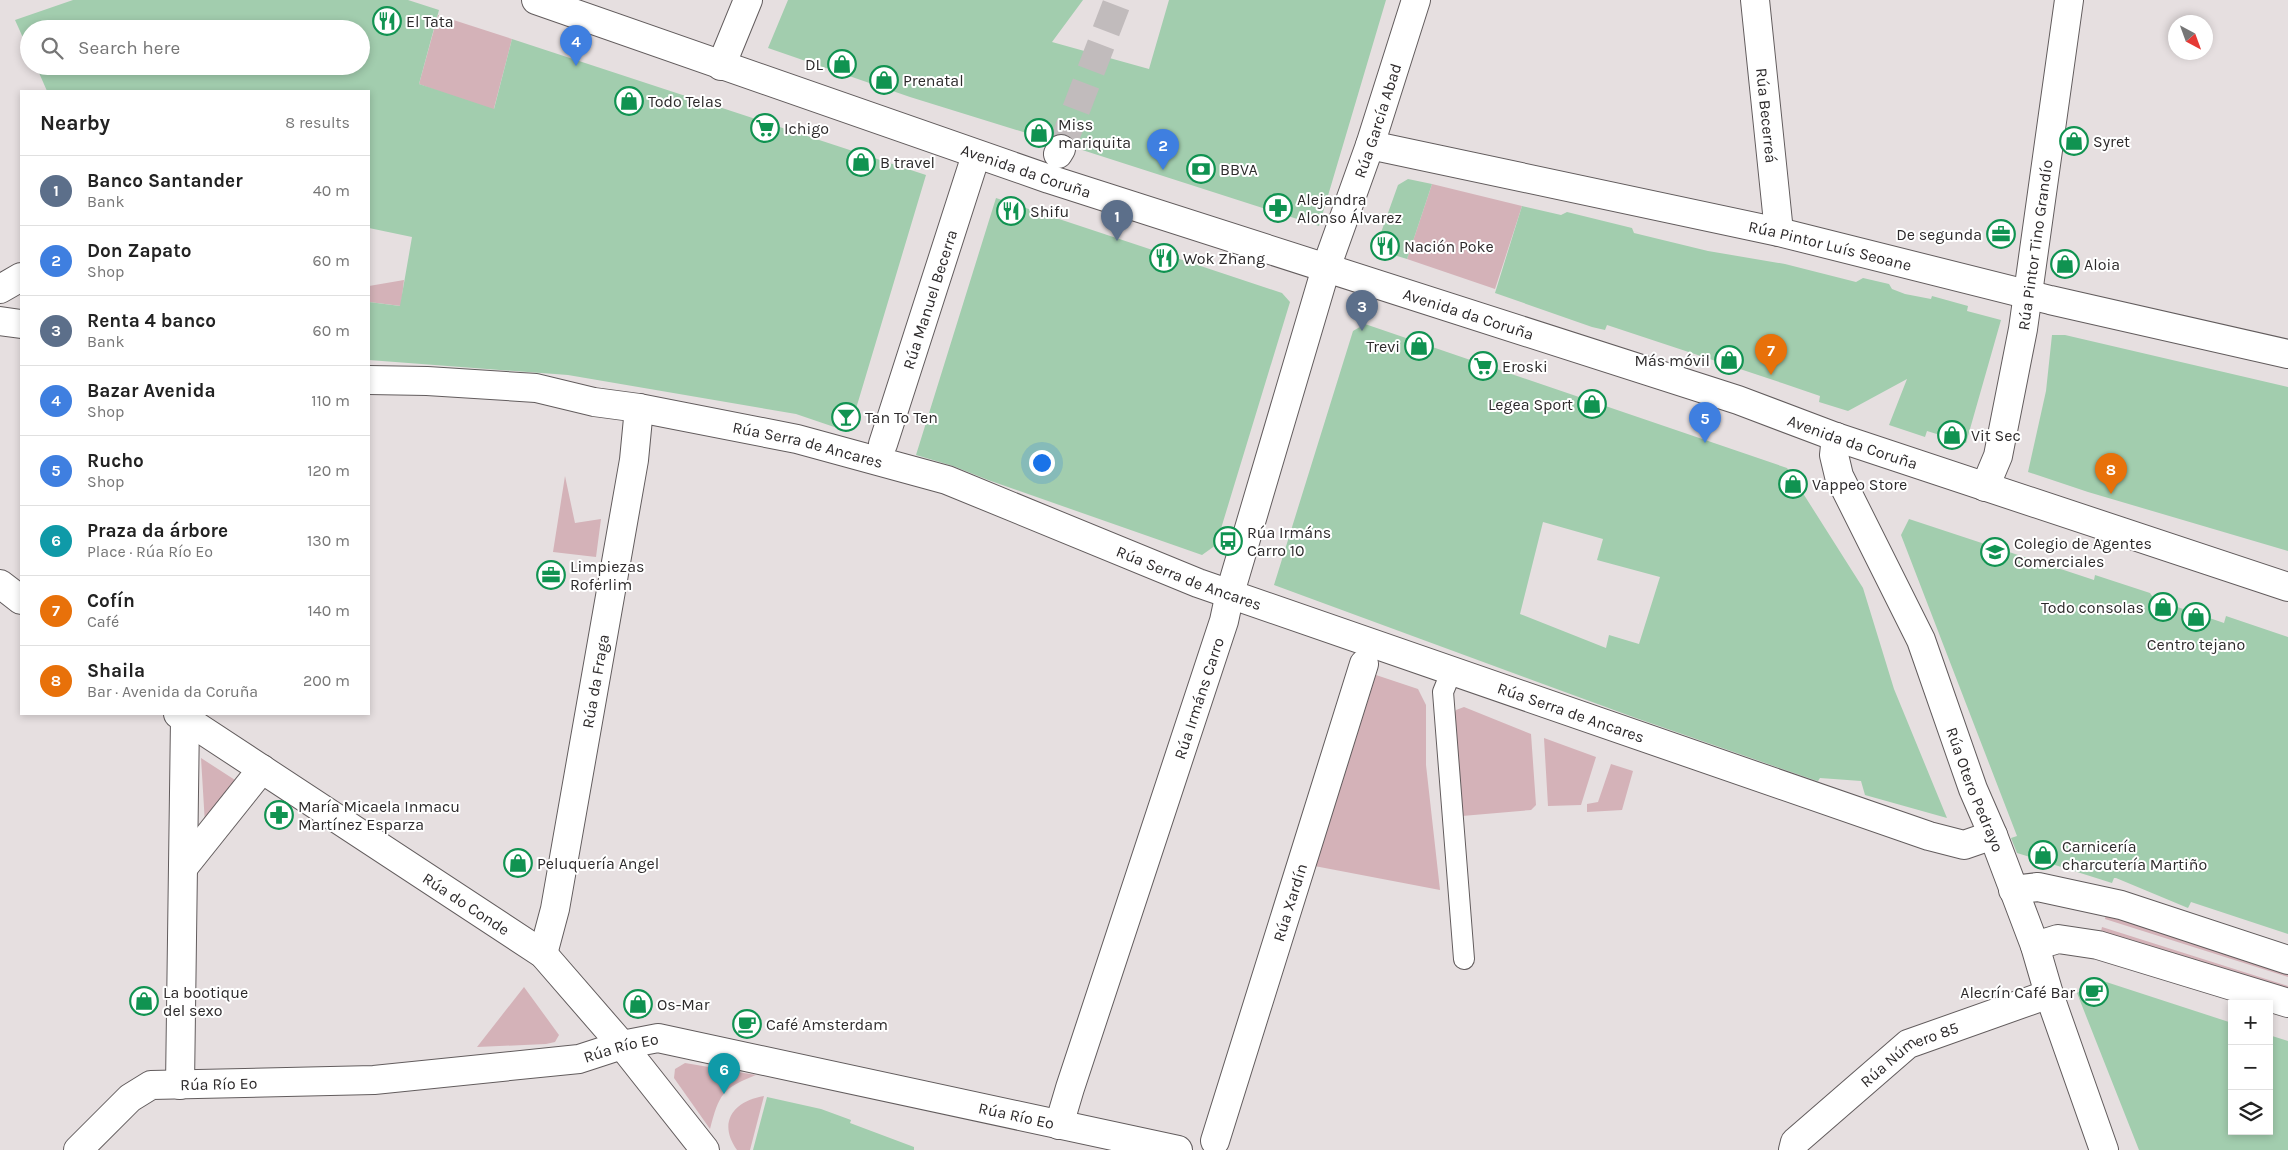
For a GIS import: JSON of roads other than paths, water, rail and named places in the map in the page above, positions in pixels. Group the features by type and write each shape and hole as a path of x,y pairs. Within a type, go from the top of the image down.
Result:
{"street":[{"name":"Avenida da Coruña","path":"536,0 976,155 1738,400 1836,437 1985,488 2288,587"},
{"path":"721,66 748,0"},
{"name":"Rúa García Abad","path":"1326,268 1370,145 1416,0"},
{"name":"Rúa Becerreá","path":"1755,0 1779,232"},
{"name":"Rúa Pintor Tino Grandío","path":"1985,488 1998,456 2028,294 2069,0"},
{"name":"Rúa Pintor Luís Seoane","path":"1370,145 1779,232 2028,294 2288,354"},
{"name":"Rúa Manuel Becerra","path":"883,444 976,155"},
{"name":"Rúa Irmáns Carro","path":"1060,1125 1073,1079 1224,621 1230,593 1326,268"},
{"path":"0,289 20,278"},
{"path":"0,320 20,324"},
{"name":"Rúa Serra de Ancares","path":"370,380 427,381 536,388 594,402 639,408 797,439 947,480 1198,583 1929,836 1964,845 1993,835"},
{"name":"Rúa da Fraga","path":"543,954 555,909 634,460 639,408"},
{"name":"Rúa Otero Pedrayo","path":"1836,437 1834,455 1839,476 1921,640 1973,789 1993,835 2035,946 2049,994 2104,1150"},
{"path":"0,584 20,599"},
{"name":"Rúa Xardín","path":"1215,1141 1364,664"},
{"path":"180,1085 183,868 182,717"},
{"name":"Rúa do Conde","path":"182,717 543,954 622,1046 705,1150"},
{"path":"183,868 262,769"},
{"path":"2013,890 2038,887 2121,905 2288,960"},
{"path":"2035,946 2058,939 2098,945 2288,1003"},
{"name":"Rúa Número 85","path":"1793,1150 1794,1142 1908,1044 2049,994"},
{"name":"Rúa Río Eo","path":"78,1150 130,1098 151,1085 374,1080 579,1058 658,1038 1178,1150"}],"lane":[{"path":"1452,670 1443,692 1464,959"}],"tunnel":[{"path":"1061,149 1118,0"}],"place":[{"name":"El Tata","path":"387,21"},
{"name":"DL","path":"842,64"},
{"name":"Bazar Avenida","path":"576,66"},
{"name":"Prenatal","path":"884,80"},
{"name":"Todo Telas","path":"629,101"},
{"name":"Ichigo","path":"765,128"},
{"name":"Miss mariquita","path":"1039,133"},
{"name":"Syret","path":"2074,141"},
{"name":"B travel","path":"861,162"},
{"name":"BBVA","path":"1201,169"},
{"name":"Don Zapato","path":"1163,170"},
{"name":"Alejandra Alonso Álvarez","path":"1278,208"},
{"name":"Shifu","path":"1011,211"},
{"name":"De segunda","path":"2001,234"},
{"name":"Banco Santander","path":"1117,241"},
{"name":"Nación Poke","path":"1385,246"},
{"name":"Wok Zhang","path":"1164,258"},
{"name":"Aloia","path":"2065,264"},
{"name":"Renta 4 banco","path":"1362,331"},
{"name":"Trevi","path":"1419,346"},
{"name":"Más móvil","path":"1729,360"},
{"name":"Eroski","path":"1483,366"},
{"name":"Cofín","path":"1771,375"},
{"name":"Legea Sport","path":"1592,404"},
{"name":"Tan To Ten","path":"846,417"},
{"name":"Vit Sec","path":"1952,435"},
{"name":"Rucho","path":"1705,443"},
{"name":"Vappeo Store","path":"1793,484"},
{"name":"Shaila","path":"2111,494"},
{"name":"Rúa Irmáns Carro 10","path":"1228,541"},
{"name":"Colegio de Agentes Comerciales","path":"1995,552"},
{"name":"Limpiezas Roferlim","path":"551,575"},
{"name":"Todo consolas","path":"2163,607"},
{"name":"Centro tejano","path":"2196,617"},
{"name":"María Micaela Inmacu Martínez Esparza","path":"279,815"},
{"name":"Carnicería charcutería Martiño","path":"2043,855"},
{"name":"Peluquería Angel","path":"518,863"},
{"name":"Alecrín Café Bar","path":"2094,992"},
{"name":"La bootique del sexo","path":"144,1001"},
{"name":"Os-Mar","path":"638,1004"},
{"name":"Café Amsterdam","path":"747,1024"},
{"name":"Praza da árbore","path":"724,1094"}]}
